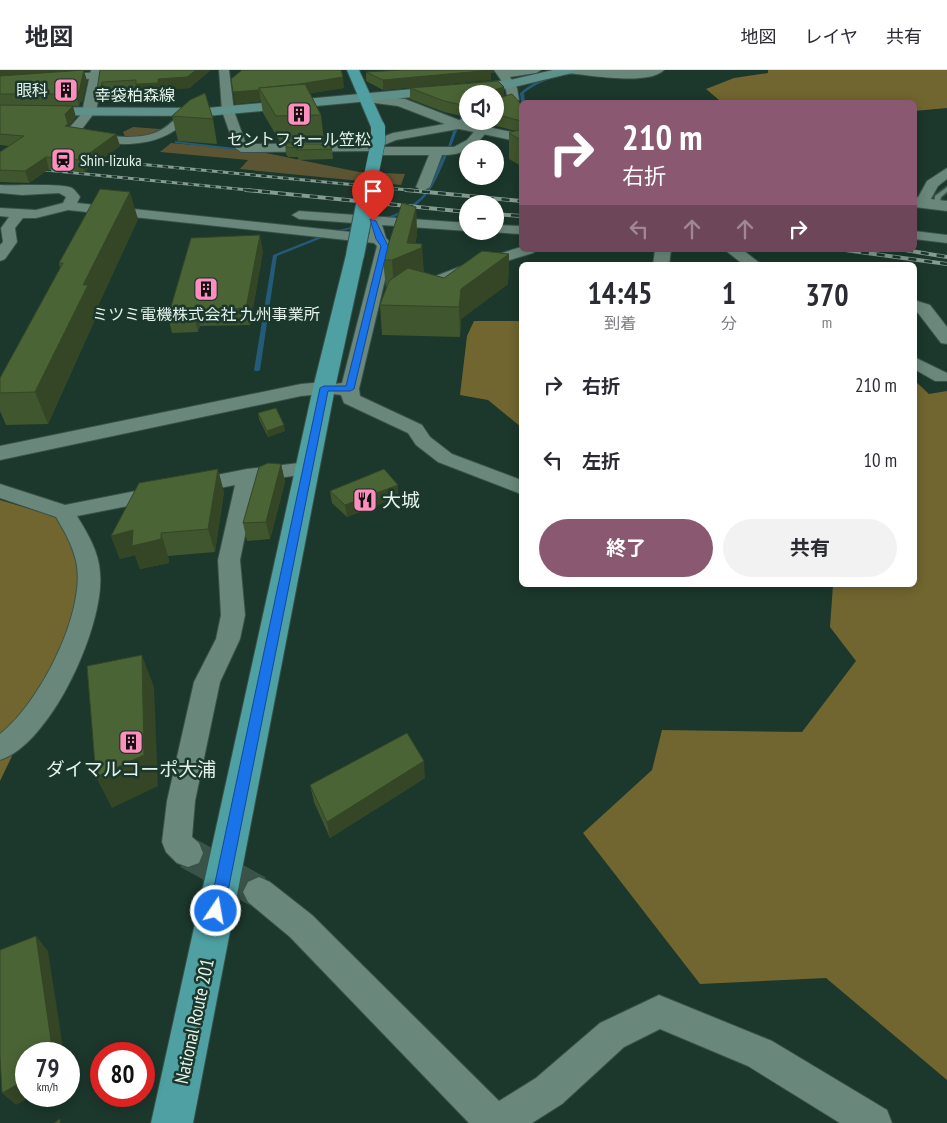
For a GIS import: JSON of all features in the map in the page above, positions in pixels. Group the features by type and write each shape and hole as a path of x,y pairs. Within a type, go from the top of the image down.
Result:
{"highway":[{"name":"National Route 201","path":"172,1123 308,468 337,389 355,255 378,142 378,127 356,76"}],"main road":[{"name":"幸袋柏森線","path":"0,111 187,113 227,101 364,98 505,77 567,70"}],"street":[{"path":"0,82 96,73 174,70"},
{"path":"224,70 227,101 241,148 369,147 393,137 459,122"},
{"path":"504,103 513,100 505,77 536,70"},
{"path":"567,70 633,74 650,73 659,70"},
{"path":"96,73 89,112 76,128 76,131 88,135 137,140 162,135 187,113"},
{"path":"364,98 400,102 459,120"},
{"path":"369,147 369,151 456,151 471,143 482,130 519,138"},
{"path":"423,187 437,152"},
{"path":"930,204 932,184 947,172"},
{"path":"0,189 64,190 73,197 68,206"},
{"path":"0,212 19,214 44,213 68,206 379,239"},
{"path":"0,256 10,242 8,228 19,214"},
{"path":"299,215 459,226"},
{"path":"337,389 369,316 385,246 379,239 373,221"},
{"path":"504,229 519,230"},
{"path":"917,235 947,239"},
{"path":"402,295 464,269 521,252"},
{"path":"736,252 750,262"},
{"path":"369,316 387,302"},
{"path":"917,306 924,309 947,338"},
{"path":"917,364 944,378"},
{"path":"0,453 301,390 337,389 351,399 415,429 423,441 445,458 519,486"},
{"path":"0,491 64,512 247,476 308,468"},
{"path":"188,853 177,842 180,801 207,682 228,639 233,615 229,560 247,476"},
{"path":"0,749 12,741 43,706 64,665 82,617 89,576 85,547 64,512"},
{"path":"259,892 301,926 497,1123 549,1091 612,1035 659,1012 760,1052 874,1123"}],"lane":[{"path":"930,204 947,190"}],"shaded area":[{"path":"768,70 947,70 947,108 917,111 917,100 719,100 706,89 734,78 768,73"},
{"path":"133,127 163,130 157,135 125,137 123,132"},
{"path":"171,143 266,151 266,153 359,172 405,174 401,185 240,169 248,160 160,152"},
{"path":"474,321 519,321 519,425 488,400 460,395 467,336"},
{"path":"917,383 929,394 947,391 947,1080 826,978 700,984 583,833 652,770 662,730 802,732 856,661 830,627 833,587 917,587"},
{"path":"0,500 57,517 78,550 82,578 73,618 36,706 0,781"}],"building":[{"path":"84,70 79,91 76,91 76,94 0,94 0,76"},
{"path":"100,70 196,70 187,77 158,79 158,83 136,84 136,80 102,82 100,89 97,90"},
{"path":"242,70 341,70 343,77 259,88 259,90 233,92 231,79"},
{"path":"492,70 383,80 366,72"},
{"path":"498,81 502,85 459,85 459,104 444,101 410,88"},
{"path":"305,84 321,115 276,116 259,88"},
{"path":"205,93 213,119 172,116 190,100"},
{"path":"512,94 519,102 519,120 504,116 504,96"},
{"path":"0,105 73,106 65,114 68,124 65,126 116,134 80,160 46,157 25,171 0,170 0,152 24,136 0,134"},
{"path":"519,130 519,139 509,133"},
{"path":"285,144 329,144 332,149 297,150 297,148 287,147"},
{"path":"100,189 130,192 83,285 88,285 35,392 0,393 0,378 63,263 59,263"},
{"path":"402,203 416,207 407,243 422,244 421,248 392,260 383,260"},
{"name":"ミツミ電機株式会社 九州事業所","path":"260,235 246,308 196,310 194,316 168,317 191,238"},
{"path":"482,251 509,254 461,289 459,307 380,305 389,281 408,268 444,278"},
{"path":"276,408 284,425 267,431 258,413"},
{"path":"268,463 281,464 266,522 243,523 259,467"},
{"path":"218,469 208,529 161,533 161,539 132,546 133,530 111,536 139,483"},
{"path":"384,469 398,485 345,505 330,491"},
{"path":"142,655 144,755 96,777 87,666"},
{"path":"407,733 424,761 327,822 310,785"},
{"path":"36,936 51,1042 15,1042 15,1086 2,1093 0,1057 0,950"}],"waterway":[{"path":"523,100 522,93 541,81 557,76 579,73"},
{"path":"448,149 456,128"},
{"path":"176,142 244,150"},
{"path":"384,220 409,208 424,196 434,180 445,155"},
{"path":"340,230 360,226"},
{"path":"257,370 275,255 325,236"}],"tunnel":[{"path":"188,853 259,892"}],"railway":[{"path":"86,159 419,191"},
{"path":"35,169 258,191"},
{"path":"246,190 459,211"},
{"path":"406,190 519,201"},
{"path":"504,215 519,216"},
{"path":"860,252 947,264"},
{"path":"917,252 947,257"}],"place":[{"name":"眼科","path":"66,90"},
{"name":"セントフォール笠松","path":"299,114"},
{"name":"Shin-Iizuka","path":"63,160"},
{"name":"ミツミ電機株式会社 九州事業所","path":"206,289"},
{"name":"大城","path":"365,500"},
{"name":"ダイマルコーポ大浦","path":"131,742"}],"route":[{"path":"216,911 324,388 350,389 356,371 385,246 379,239 373,221"}]}
